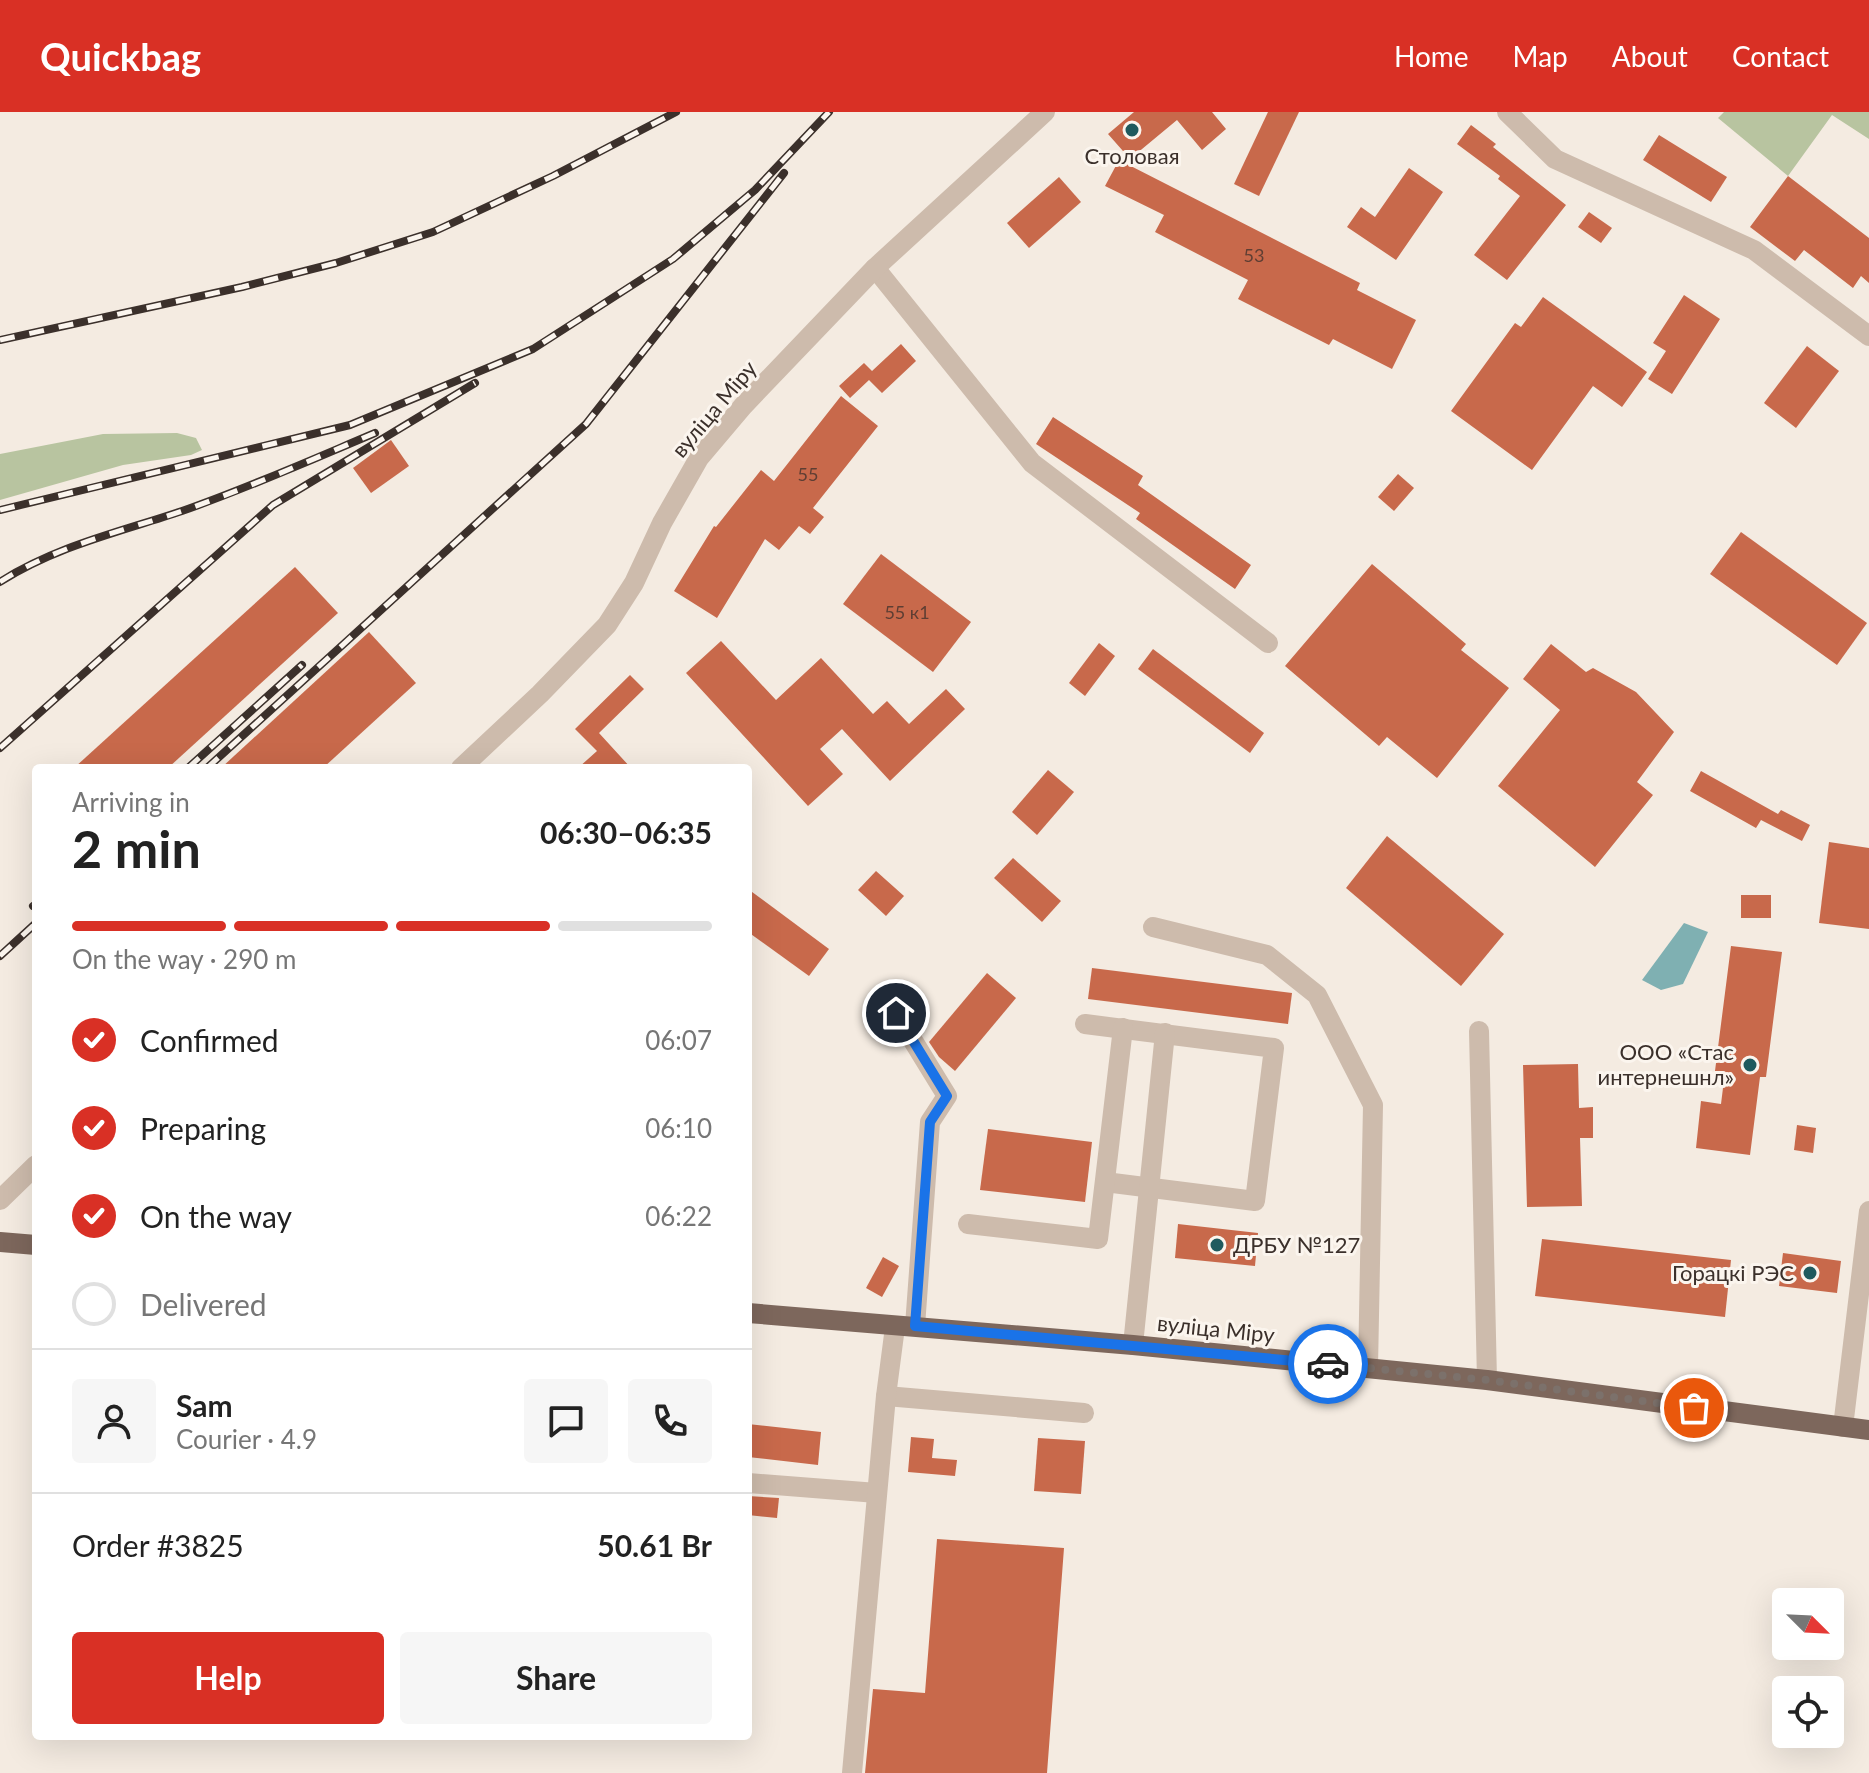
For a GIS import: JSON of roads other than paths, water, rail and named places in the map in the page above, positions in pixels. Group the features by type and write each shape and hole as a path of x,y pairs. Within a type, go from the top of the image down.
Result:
{"main road":[{"path":"0,1242 32,1245"},
{"name":"вуліца Міру","path":"752,1313 1133,1345 1487,1380 1869,1430"}],"street":[{"name":"вуліца Міру","path":"465,764 607,625 634,583 662,523 699,458 743,406 875,268 1045,112"},
{"path":"1507,112 1555,159 1754,250 1869,336"},
{"path":"875,268 1032,463 1268,643"},
{"path":"1153,927 1267,955 1317,995 1373,1105 1368,1368"},
{"path":"852,1773 886,1396 905,1327 930,1122 947,1096 896,1013"},
{"path":"1085,1024 1274,1048 1255,1201 1105,1182"},
{"path":"968,1224 1098,1239 1123,1028"},
{"path":"1479,1031 1487,1380"},
{"path":"1133,1345 1165,1033"},
{"path":"0,1200 32,1169"},
{"path":"1843,1427 1869,1211"},
{"path":"886,1396 1084,1413"},
{"path":"752,1483 877,1493"}],"water":[{"path":"1684,923 1708,932 1683,984 1661,990 1642,980"}],"railway":[{"path":"0,340 242,287 336,263 433,232 553,176 676,112"},
{"path":"0,510 350,425 533,349 673,259 755,190 829,112"},
{"path":"211,764 586,424 784,173"},
{"path":"0,748 273,505 475,383"},
{"path":"0,582 66,549 207,502 375,433"},
{"path":"192,764 302,665"},
{"path":"0,956 32,927"}],"place":[{"name":"Столовая","path":"1132,130"},
{"name":"ООО «Стас интернешнл»","path":"1750,1065"},
{"name":"ДРБУ №127","path":"1217,1245"},
{"name":"Горацкі РЭС","path":"1810,1273"}]}
